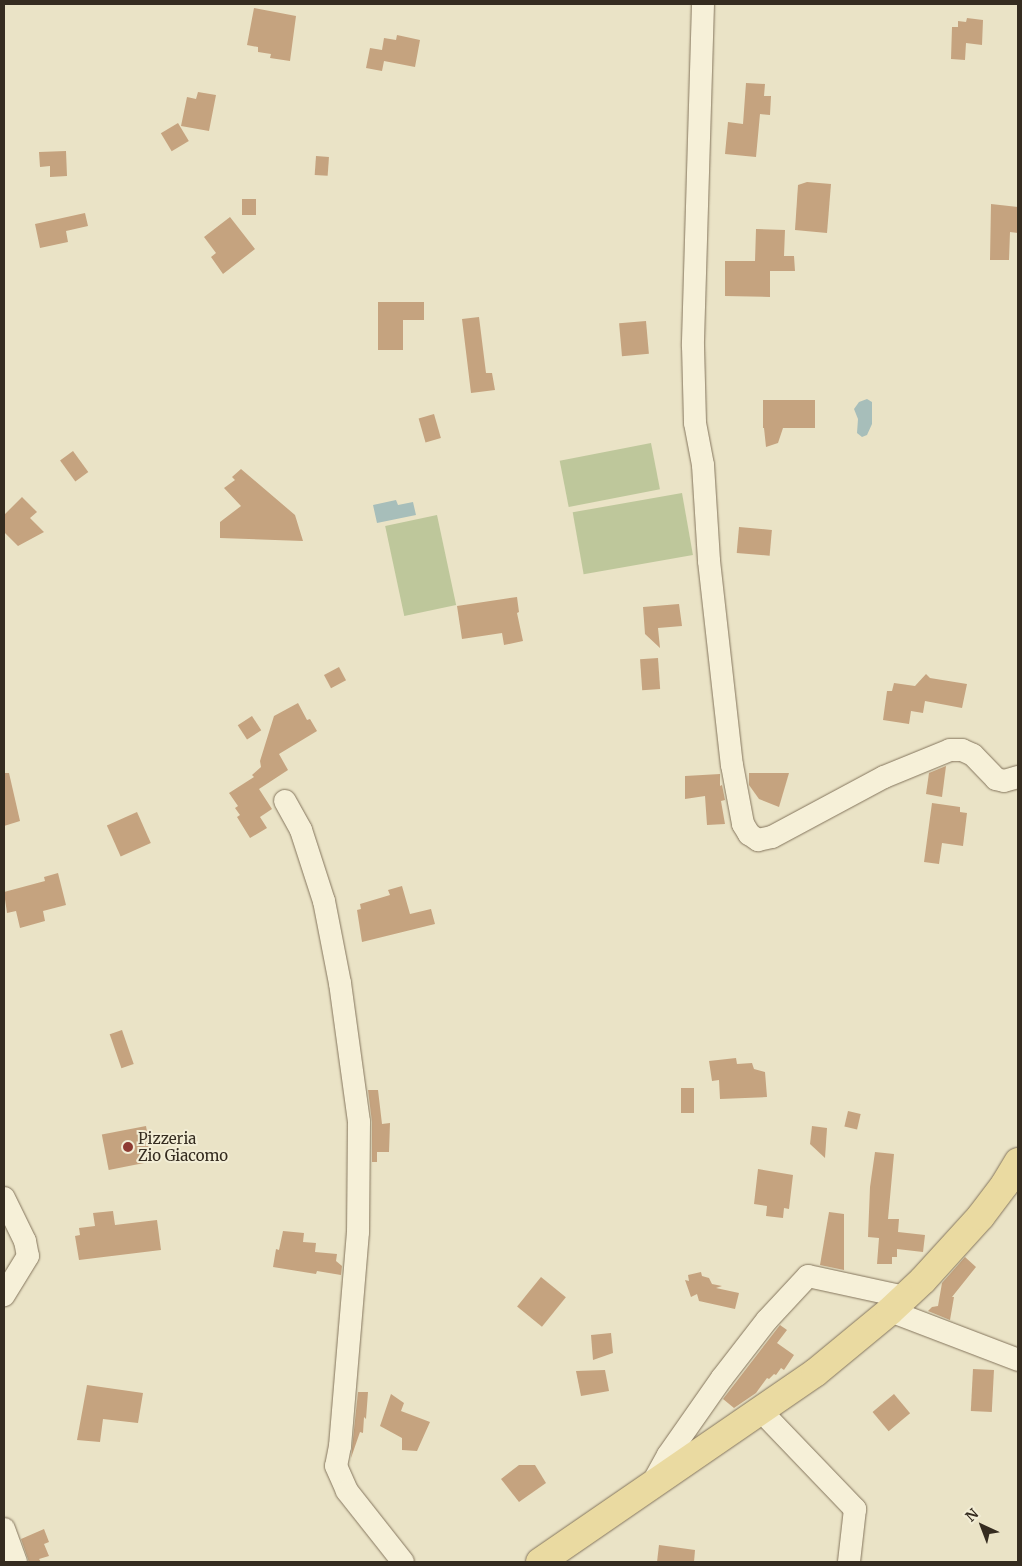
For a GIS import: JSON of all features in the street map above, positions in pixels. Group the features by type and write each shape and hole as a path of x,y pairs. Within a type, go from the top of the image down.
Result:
{"main road":[{"path":"540,1562 815,1373 898,1304 981,1216 1005,1184 1018,1162"}],"street":[{"path":"702,4 693,346 695,422 703,465 709,562 732,765 743,824 749,834 758,840 772,837 884,777 950,750 962,750 973,755 996,779 1004,781 1018,777"},
{"path":"286,801 302,830 324,902 340,982 359,1122 358,1232 340,1446 336,1466 347,1491 403,1562"},
{"path":"4,1198 25,1241 28,1256 4,1295"},
{"path":"650,1487 668,1455 722,1378 767,1320 808,1276 898,1304 1018,1360"},
{"path":"761,1411 855,1509 849,1562"},
{"path":"4,1529 16,1562"}],"green space":[{"path":"651,443 660,489 569,507 560,461"},
{"path":"682,493 693,555 584,574 573,512"},
{"path":"437,515 456,605 404,616 385,526"}],"water":[{"path":"867,399 872,402 872,424 867,435 862,437 857,433 858,419 854,409 859,402"},
{"path":"396,500 398,505 413,502 416,515 377,523 373,505"}],"building":[{"path":"254,8 296,16 290,61 270,58 271,54 258,52 258,47 247,45"},
{"path":"967,18 983,20 982,45 966,43 965,60 951,59 952,27 958,27 958,21 966,22"},
{"path":"397,35 420,40 415,67 384,61 382,71 366,68 370,48 382,50 384,38 396,40"},
{"path":"746,83 765,84 764,96 771,96 770,115 760,114 756,157 725,154 728,122 743,124"},
{"path":"198,92 216,95 209,131 181,126 187,97 196,99"},
{"path":"178,123 189,141 172,151 161,133"},
{"path":"66,151 67,176 50,177 50,166 40,167 39,152"},
{"path":"316,156 329,157 328,176 315,175"},
{"path":"807,182 831,184 827,233 795,230 798,185"},
{"path":"242,199 256,199 256,215 242,215"},
{"path":"991,204 1018,207 1018,233 1010,232 1009,260 990,260"},
{"path":"85,213 88,226 66,231 68,242 40,248 35,224"},
{"path":"230,217 255,249 223,274 211,257 216,253 204,237"},
{"path":"756,229 785,230 784,256 794,256 795,271 770,271 770,297 725,296 725,261 755,261"},
{"path":"378,302 424,302 424,320 403,320 403,350 378,350"},
{"path":"479,317 486,373 492,373 495,390 471,393 462,319"},
{"path":"646,321 649,354 622,356 619,323"},
{"path":"763,400 815,400 815,428 783,428 778,443 766,447 763,428"},
{"path":"434,414 441,438 426,442 419,418"},
{"path":"73,451 88,472 75,481 60,460"},
{"path":"241,469 295,515 303,541 220,538 220,522 241,506 224,488 235,480 232,477"},
{"path":"22,497 37,512 30,518 44,532 18,546 4,532 4,515"},
{"path":"739,527 772,530 770,556 737,553"},
{"path":"517,597 519,612 517,613 523,641 504,645 502,633 462,639 457,606"},
{"path":"679,604 682,626 658,628 660,648 645,634 643,607"},
{"path":"658,658 660,689 642,690 640,659"},
{"path":"339,667 346,680 331,688 324,675"},
{"path":"926,674 930,678 967,684 962,708 925,701 923,713 911,711 909,724 883,720 887,691 892,691 894,683 915,686"},
{"path":"298,703 307,720 310,719 317,731 279,754 288,770 259,789 272,809 260,817 267,828 250,838 237,817 240,815 235,808 238,806 229,793 254,777 252,775 261,767 260,761 274,716"},
{"path":"252,716 261,730 247,740 238,725"},
{"path":"946,766 942,797 926,794 929,773"},
{"path":"4,773 9,773 20,821 4,826"},
{"path":"749,773 789,773 779,807 759,799 749,785"},
{"path":"720,774 720,786 722,785 725,800 721,801 725,824 707,825 705,796 685,799 685,776"},
{"path":"932,803 960,807 960,812 967,813 963,846 942,843 939,864 924,862"},
{"path":"137,812 151,843 121,856 107,825"},
{"path":"58,873 66,905 43,911 45,921 20,928 16,911 7,913 4,892 45,881 44,877"},
{"path":"402,886 410,914 431,909 435,924 362,942 357,910 361,909 360,904 390,895 388,890"},
{"path":"122,1030 134,1064 121,1068 110,1034"},
{"path":"736,1058 737,1064 752,1063 754,1069 765,1072 767,1097 720,1099 719,1080 712,1081 709,1061"},
{"path":"681,1088 694,1088 694,1113 681,1113"},
{"path":"368,1090 378,1090 382,1124 390,1123 389,1152 377,1152 377,1162 372,1162 372,1122"},
{"path":"848,1111 861,1114 857,1130 844,1127"},
{"path":"146,1126 153,1161 109,1170 102,1135"},
{"path":"812,1126 827,1128 825,1158 810,1144"},
{"path":"875,1152 894,1154 888,1219 899,1219 898,1232 925,1235 923,1252 897,1249 897,1257 892,1257 892,1264 877,1264 879,1238 868,1237 870,1187"},
{"path":"758,1169 793,1175 789,1209 784,1208 783,1218 766,1216 767,1206 754,1204"},
{"path":"113,1211 115,1225 157,1220 161,1250 79,1260 75,1236 80,1235 79,1228 95,1226 93,1213"},
{"path":"829,1212 844,1214 844,1270 820,1265"},
{"path":"283,1231 304,1233 303,1242 316,1243 315,1252 337,1254 336,1261 342,1266 341,1275 317,1271 316,1274 273,1267 276,1249 279,1250"},
{"path":"965,1257 976,1267 952,1297 954,1297 950,1320 928,1311 932,1307 938,1306 942,1283"},
{"path":"701,1272 702,1276 709,1278 712,1284 722,1286 716,1288 739,1293 735,1309 699,1301 697,1294 691,1297 685,1280 689,1281 688,1275"},
{"path":"541,1277 566,1297 542,1327 517,1307"},
{"path":"780,1325 787,1330 777,1343 794,1355 784,1370 781,1368 776,1375 774,1374 769,1379 767,1378 756,1393 734,1408 723,1399"},
{"path":"611,1333 613,1353 593,1360 591,1335"},
{"path":"973,1369 994,1370 992,1412 971,1411"},
{"path":"605,1370 609,1391 581,1396 576,1371"},
{"path":"87,1385 143,1393 138,1423 103,1419 100,1442 77,1440"},
{"path":"358,1392 368,1392 366,1419 364,1417 363,1433 360,1432 351,1458"},
{"path":"391,1394 404,1403 401,1411 430,1422 417,1451 402,1450 402,1438 380,1426"},
{"path":"894,1394 910,1413 889,1431 873,1412"},
{"path":"519,1465 535,1465 546,1483 519,1502 501,1479"},
{"path":"44,1529 49,1542 44,1544 49,1556 39,1559 41,1562 29,1562 21,1539"},
{"path":"659,1545 695,1550 694,1562 657,1562"}],"place":[{"name":"Pizzeria Zio Giacomo","path":"128,1147"}]}
